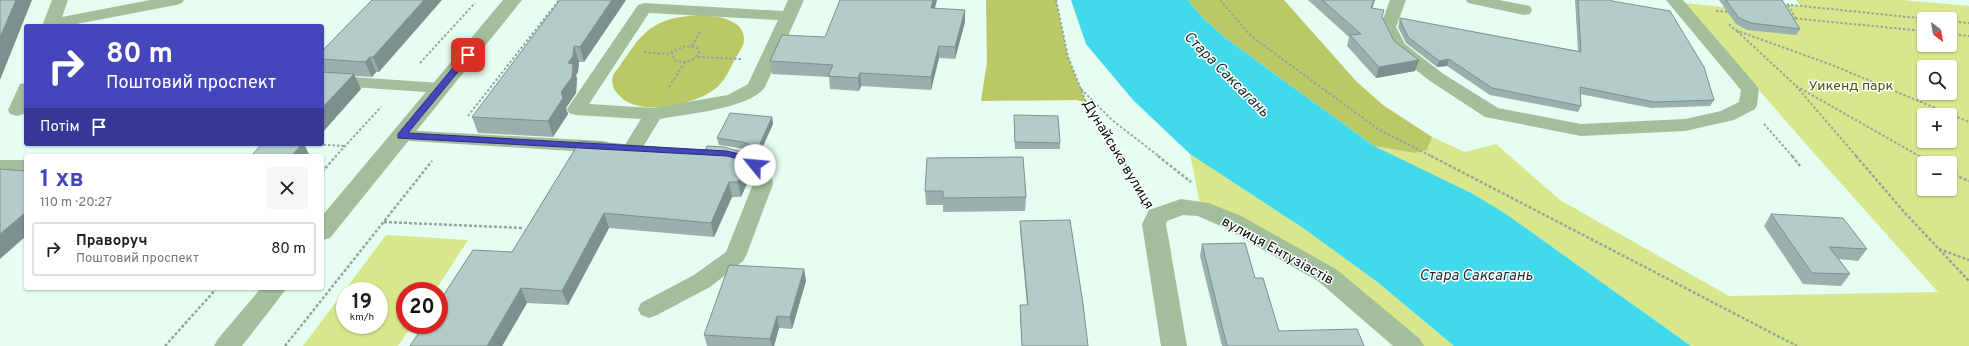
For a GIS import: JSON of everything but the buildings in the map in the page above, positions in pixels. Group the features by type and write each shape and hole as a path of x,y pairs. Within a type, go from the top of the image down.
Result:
{"street":[{"path":"324,229 513,0"},
{"name":"вулиця Ентузіастів","path":"1156,220 1181,207 1201,209 1233,222 1327,274 1411,346"},
{"name":"Дунайська вулиця","path":"1156,220 1174,346"},
{"path":"227,346 273,290"}],"lane":[{"path":"50,24 60,0"},
{"path":"55,24 176,0"},
{"path":"1398,0 1388,27 1398,46 1436,77 1492,113 1581,130 1685,125 1727,116 1748,105 1750,89 1674,0"},
{"path":"1474,0 1524,10"},
{"path":"644,8 793,8 768,61 756,87 733,100 653,114 576,109 644,8"},
{"path":"324,80 441,88"},
{"path":"17,110 24,93"},
{"path":"633,148 653,114"},
{"path":"402,136 657,150"},
{"path":"649,309 702,281 735,256 763,184 761,171 749,159 727,154 704,152"},
{"path":"0,166 24,166"}],"path":[{"path":"285,346 559,0"},
{"name":"Дунайська вулиця","path":"1056,0 1068,58 1086,102 1156,220"},
{"path":"1220,0 1251,36 1378,129 1796,346"},
{"path":"1781,4 1917,18"},
{"path":"1787,4 1796,19"},
{"path":"1720,16 1715,11 1737,13"},
{"path":"1789,18 1917,31"},
{"path":"1725,20 1796,86 1905,213 1969,281"},
{"path":"1957,22 1968,24"},
{"path":"1735,30 1832,64 1969,122"},
{"path":"1957,35 1969,36"},
{"path":"698,57 699,50 695,47 688,46 677,49 672,56 677,61 684,62 698,57 768,61"},
{"path":"1796,86 1918,156"},
{"path":"1081,89 1112,120 1192,182"},
{"path":"1748,105 1800,166"},
{"path":"324,145 346,146"},
{"path":"1957,176 1969,182"},
{"path":"384,222 523,228"},
{"path":"1939,249 1969,260"},
{"path":"165,346 215,290"}],"green space":[{"path":"986,0 1056,0 1068,57 1086,102 1076,100 981,101 987,62"},
{"path":"1188,0 1284,0 1356,81 1383,105 1432,137 1427,150 1415,153 1374,146 1224,37 1201,16"},
{"name":"Уикенд парк","path":"1796,0 1901,0 1969,6 1969,346 1691,346 1506,214 1374,146 1415,153 1427,150 1432,137 1465,152 1496,144 1560,200 1729,296 1938,292 1797,134 1684,3 1782,13 1777,4 1800,6"},
{"path":"702,15 715,16 729,20 740,27 743,33 744,42 742,48 726,76 715,89 694,100 665,107 637,106 626,101 614,90 612,81 614,74 646,32 658,24 674,18"},
{"path":"1190,154 1303,228 1376,281 1454,346 1411,346 1327,275 1201,209"},
{"path":"386,235 468,240 441,282 396,282 396,334 406,334 398,346 303,346 336,302 336,334 388,334 388,282 351,282"}],"water":[{"name":"Стара Саксагань","path":"1071,0 1188,0 1201,16 1224,37 1374,146 1473,194 1506,214 1691,346 1454,346 1376,281 1303,228 1190,154 1133,100 1086,44"}],"route":[{"path":"468,55 402,136 727,154 749,159 755,165"}]}
